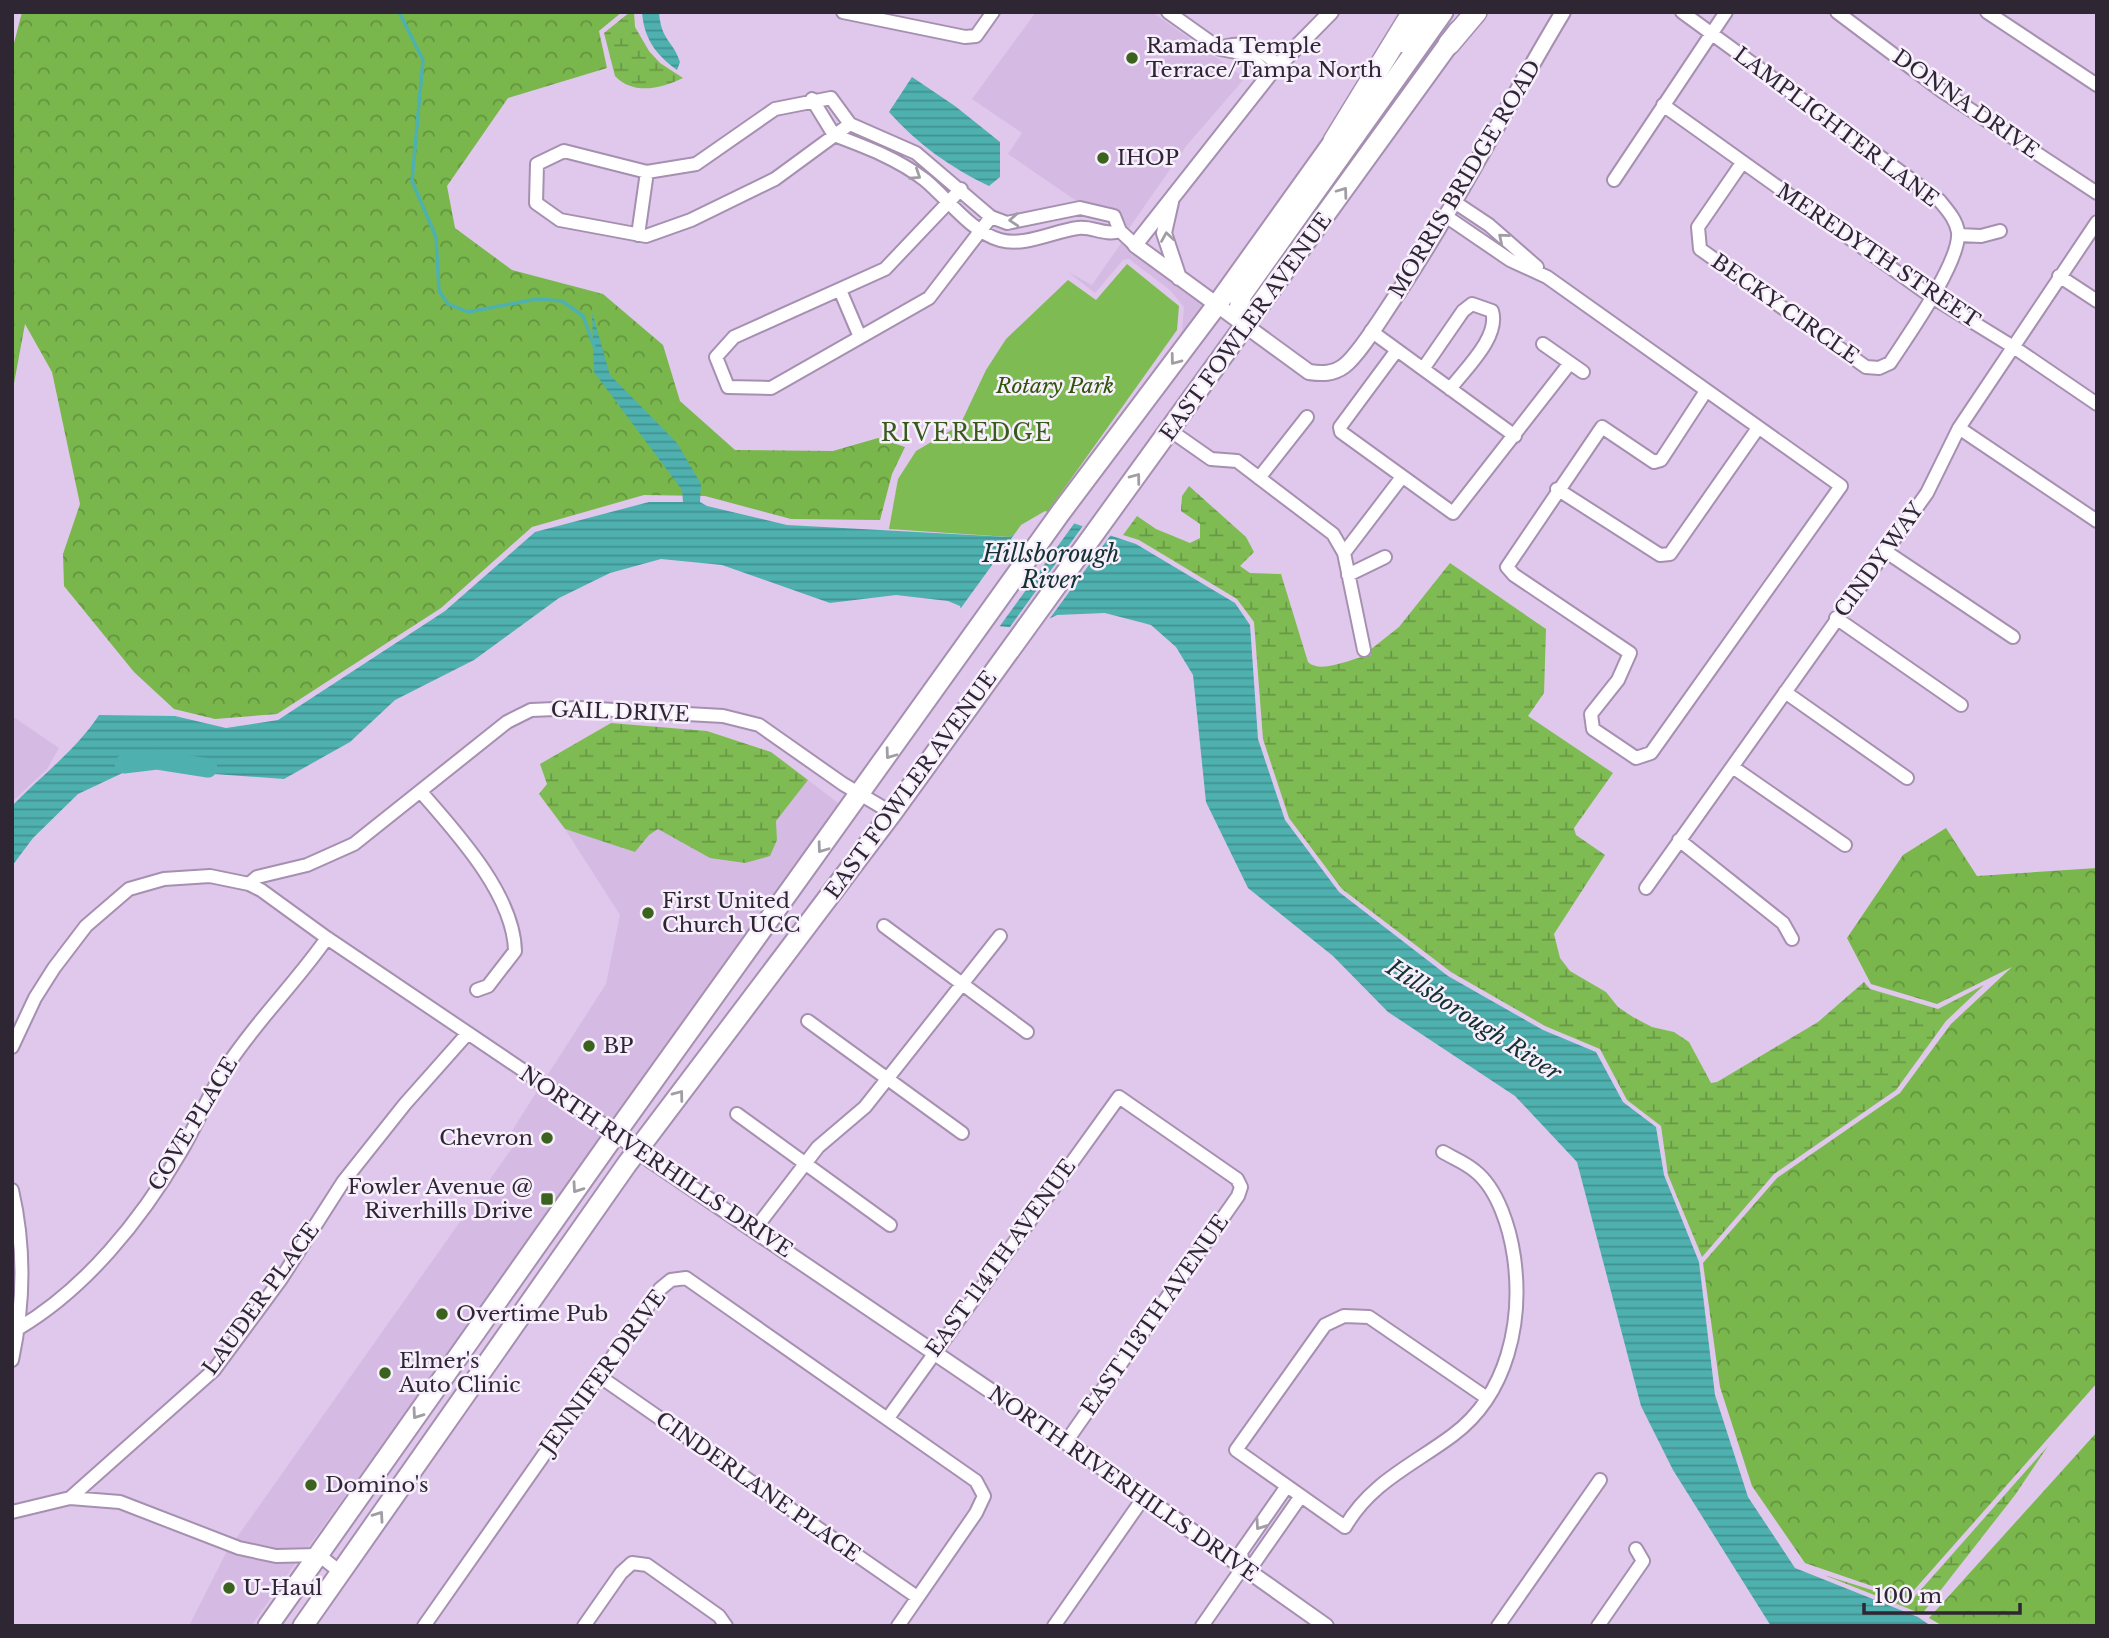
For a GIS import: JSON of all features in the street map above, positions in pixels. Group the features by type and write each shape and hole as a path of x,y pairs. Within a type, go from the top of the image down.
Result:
{"highway":[{"path":"1334,141 1413,12"},
{"path":"1449,44 1476,12"}],"main road":[{"name":"EAST FOWLER AVENUE","path":"268,1626 616,1133 1061,512 1216,306 1426,12"},
{"path":"1246,327 1239,310 1241,296 1443,12"},
{"name":"EAST FOWLER AVENUE","path":"303,1626 638,1149 892,813 1246,327 1470,12"}],"street":[{"path":"843,12 965,37 976,36 993,12"},
{"path":"1168,12 1220,48 1247,54 1274,70"},
{"path":"850,124 775,178 691,220 646,236 560,220 536,203 537,164 564,151 647,172 696,164 775,109 812,99 831,98 850,124 916,153 991,217 1007,223 1080,208 1114,216 1120,231 1135,245 1274,70 1331,12"},
{"name":"MORRIS BRIDGE ROAD","path":"1135,245 1309,373 1333,372 1346,364 1371,331 1447,217 1563,12"},
{"name":"LAMPLIGHTER LANE","path":"1682,12 1938,200 1954,219 1958,235"},
{"path":"1614,180 1726,12"},
{"name":"DONNA DRIVE","path":"1837,12 1942,92 2097,193"},
{"path":"1987,12 2097,85"},
{"path":"812,99 834,135 881,153 923,178 979,229 999,240 1016,242 1082,227 1109,234 1120,231"},
{"name":"MEREDYTH STREET","path":"1662,105 1933,296 2097,404"},
{"path":"881,153 888,139"},
{"name":"BECKY CIRCLE","path":"1742,163 1698,227 1700,249 1866,367 1879,368 1890,363 1933,296"},
{"path":"638,235 647,172"},
{"path":"961,189 886,270 734,337 716,357 728,387 771,388 929,298 979,229 991,217"},
{"path":"1173,195 1164,233 1179,278"},
{"path":"1455,203 1489,225 1547,277 1841,486 1651,753 1636,758 1593,729 1591,722 1591,714 1618,680 1630,653 1514,575 1507,566 1557,489 1602,427 1654,462 1661,460 1706,391"},
{"path":"1447,217 1510,260 1547,277"},
{"name":"CINDY WAY","path":"1646,888 1734,768 1836,618 1927,493 1959,428 2097,222"},
{"path":"1933,296 1956,249 1958,235 1981,236 2000,231"},
{"path":"2059,276 2097,302"},
{"path":"840,290 860,337"},
{"path":"1423,369 1463,311 1472,304 1492,312 1495,322 1492,333 1450,389"},
{"path":"1371,331 1515,436"},
{"path":"1544,344 1583,372"},
{"path":"1397,350 1340,427 1341,432 1452,513 1515,436 1570,362"},
{"path":"1259,478 1307,417"},
{"path":"1557,489 1660,555 1670,554 1758,428"},
{"path":"1959,428 2097,521"},
{"path":"1171,430 1211,459 1237,461 1333,534 1344,553 1364,650"},
{"path":"1344,553 1402,477"},
{"path":"1885,551 2013,637"},
{"path":"1348,575 1385,557"},
{"path":"1836,618 1961,705"},
{"path":"1785,692 1907,778"},
{"name":"GAIL DRIVE","path":"249,884 257,877 307,865 354,844 507,722 531,710 579,708 715,714 759,725 843,784 892,813"},
{"path":"1734,768 1845,845"},
{"path":"421,792 449,824 506,906 514,951 488,986 477,990"},
{"path":"1679,840 1783,923 1792,939"},
{"name":"NORTH RIVERHILLS DRIVE","path":"12,1046 35,998 54,968 86,926 129,889 164,879 210,876 249,884 1066,1442 1326,1626"},
{"path":"884,926 1027,1032"},
{"path":"755,1229 818,1147 853,1119 889,1079 1000,936"},
{"name":"COVE PLACE","path":"19,1328 46,1312 84,1278 128,1226 179,1155 224,1071 256,1023 327,939"},
{"path":"808,1021 962,1133"},
{"name":"LAUDER PLACE","path":"12,1512 70,1498 214,1370 281,1279 343,1182 405,1104 468,1033"},
{"name":"EAST 113TH AVENUE","path":"1066,1442 1230,1208 1241,1187 1237,1180 1126,1100 1119,1097 1115,1099"},
{"name":"EAST 114TH AVENUE","path":"888,1418 1115,1099"},
{"path":"737,1114 890,1225"},
{"path":"1443,1152 1477,1172 1498,1202 1511,1238 1518,1306 1506,1366 1487,1398 1455,1434 1395,1472 1369,1493 1345,1527 1236,1450 1325,1325 1344,1316 1369,1317 1487,1398"},
{"path":"12,1190 22,1264 19,1328 12,1360"},
{"name":"JENNIFER DRIVE","path":"424,1626 660,1289 671,1280 687,1278 976,1481 984,1496 976,1513 917,1597"},
{"name":"CINDERLANE PLACE","path":"599,1376 917,1597"},
{"path":"1498,1626 1600,1480"},
{"path":"1243,1567 1241,1552 1287,1486"},
{"path":"1202,1626 1243,1567 1255,1562 1301,1496"},
{"path":"1054,1626 1143,1497"},
{"path":"70,1498 120,1502 239,1548 276,1556 319,1555 340,1572"},
{"path":"1598,1626 1643,1561 1636,1549"},
{"path":"584,1626 621,1573 632,1563 648,1565 719,1616 726,1626"},
{"path":"898,1626 917,1597"}],"shaded area":[{"path":"1036,12 1152,12 1245,78 1187,145 1125,234 1008,154 1022,133 972,99"},
{"path":"1122,242 1205,304 1169,354 1182,331 1184,307 1170,290 1129,259 1123,260 1095,293 1068,272 1092,285"},
{"path":"12,716 59,748 47,769 12,802"},
{"path":"808,780 842,806 613,1124 545,1079 606,984 620,915 565,829 635,852 649,835 658,829 688,845 777,840 776,821"},
{"path":"539,1088 607,1133 306,1550 276,1550 235,1540 515,1144 515,1138 510,1134"},
{"path":"228,1549 297,1561 251,1626 189,1626"}],"green space":[{"path":"22,12 622,12 599,31 607,68 508,98 447,186 455,228 512,270 603,294 663,345 680,401 735,450 833,451 878,438 905,447 892,474 880,520 791,519 705,496 644,495 532,527 441,608 277,714 215,719 174,709 134,672 64,586 63,554 80,504 52,372 25,324 12,394 12,51"},
{"path":"630,12 634,12 635,27 649,51 660,63 683,78 666,85 639,88 615,76 604,33"},
{"name":"Rotary Park","path":"1127,264 1179,306 1177,330 1046,514 1009,537 889,529 898,479 916,451 960,425 986,370 1006,339 1068,280 1096,300"},
{"path":"1189,486 1246,537 1254,552 1240,566 1250,573 1281,574 1308,662 1314,666 1329,666 1371,655 1370,650 1399,627 1450,563 1546,629 1544,693 1528,716 1613,773 1574,828 1576,835 1605,855 1554,934 1560,958 1570,971 1606,992 1618,1007 1633,1017 1652,1027 1674,1032 1689,1042 1711,1083 1717,1082 1818,1022 1864,982 1870,989 1938,1009 1984,985 1946,1021 1896,1090 1774,1174 1702,1257 1668,1175 1661,1126 1627,1100 1600,1049 1545,1026 1451,972 1342,889 1289,818 1263,739 1254,622 1237,599 1139,540 1123,535 1137,516 1156,529 1190,543 1200,538 1200,524 1181,511 1182,496"},
{"path":"611,723 707,731 771,752 808,780 776,821 777,840 770,856 745,863 710,858 658,829 649,835 635,852 565,829 539,794 547,784 540,764"},
{"path":"1946,828 1977,876 2097,868 2097,1383 1907,1598 1805,1563 1752,1486 1720,1387 1703,1263 1777,1178 1900,1093 1951,1024 2012,967 1937,1004 1871,984 1847,938 1903,855"},
{"path":"2097,1432 2097,1626 1943,1626 1929,1618"},
{"path":"2048,1446 2015,1495 1922,1614 1824,1575 1910,1602"}],"water":[{"path":"642,12 659,12 662,29 680,62 677,70 652,45 645,30"},
{"path":"912,77 955,106 1000,142 1000,177 989,186 935,154 889,112"},
{"name":"Hillsborough River","path":"592,312 610,375 677,443 701,484 700,502 707,506 787,525 1009,537 1046,514 1136,544 1235,603 1250,625 1258,739 1285,820 1339,892 1448,976 1543,1030 1596,1052 1623,1102 1656,1127 1664,1175 1699,1262 1715,1395 1748,1497 1795,1568 1918,1617 1931,1626 1772,1626 1769,1623 1673,1470 1641,1406 1577,1162 1515,1096 1388,1012 1333,956 1248,888 1206,802 1193,675 1176,647 1151,625 1105,613 1057,615 1028,629 966,623 960,606 948,601 896,595 830,603 722,565 661,559 610,573 559,598 474,660 395,700 350,742 284,779 200,773 163,754 78,794 33,838 12,866 12,806 69,751 99,715 175,716 226,728 278,720 445,611 535,532 649,502 683,502 682,490 594,372"}],"pier":[{"path":"1045,511 1076,521 997,630 964,626 958,612 1021,525"},
{"path":"1085,523 1113,532 1045,625 1029,633 1007,631"}],"waterway":[{"path":"399,12 423,60 412,181 436,237 439,291 448,304 468,312 537,299 562,301 583,316 594,346"},
{"name":"Hillsborough River","path":"124,764 157,760 208,768"}],"place":[{"name":"Ramada Temple Terrace/Tampa North","path":"1132,58"},
{"name":"IHOP","path":"1103,158"},
{"name":"First United Church UCC","path":"648,913"},
{"name":"BP","path":"589,1046"},
{"name":"Chevron","path":"547,1138"},
{"name":"Fowler Avenue @ Riverhills Drive","path":"547,1199"},
{"name":"Overtime Pub","path":"442,1314"},
{"name":"Elmer's Auto Clinic","path":"385,1373"},
{"name":"Domino's","path":"311,1485"},
{"name":"U-Haul","path":"229,1588"}],"district":[{"name":"RIVEREDGE","path":"967,433"}]}
